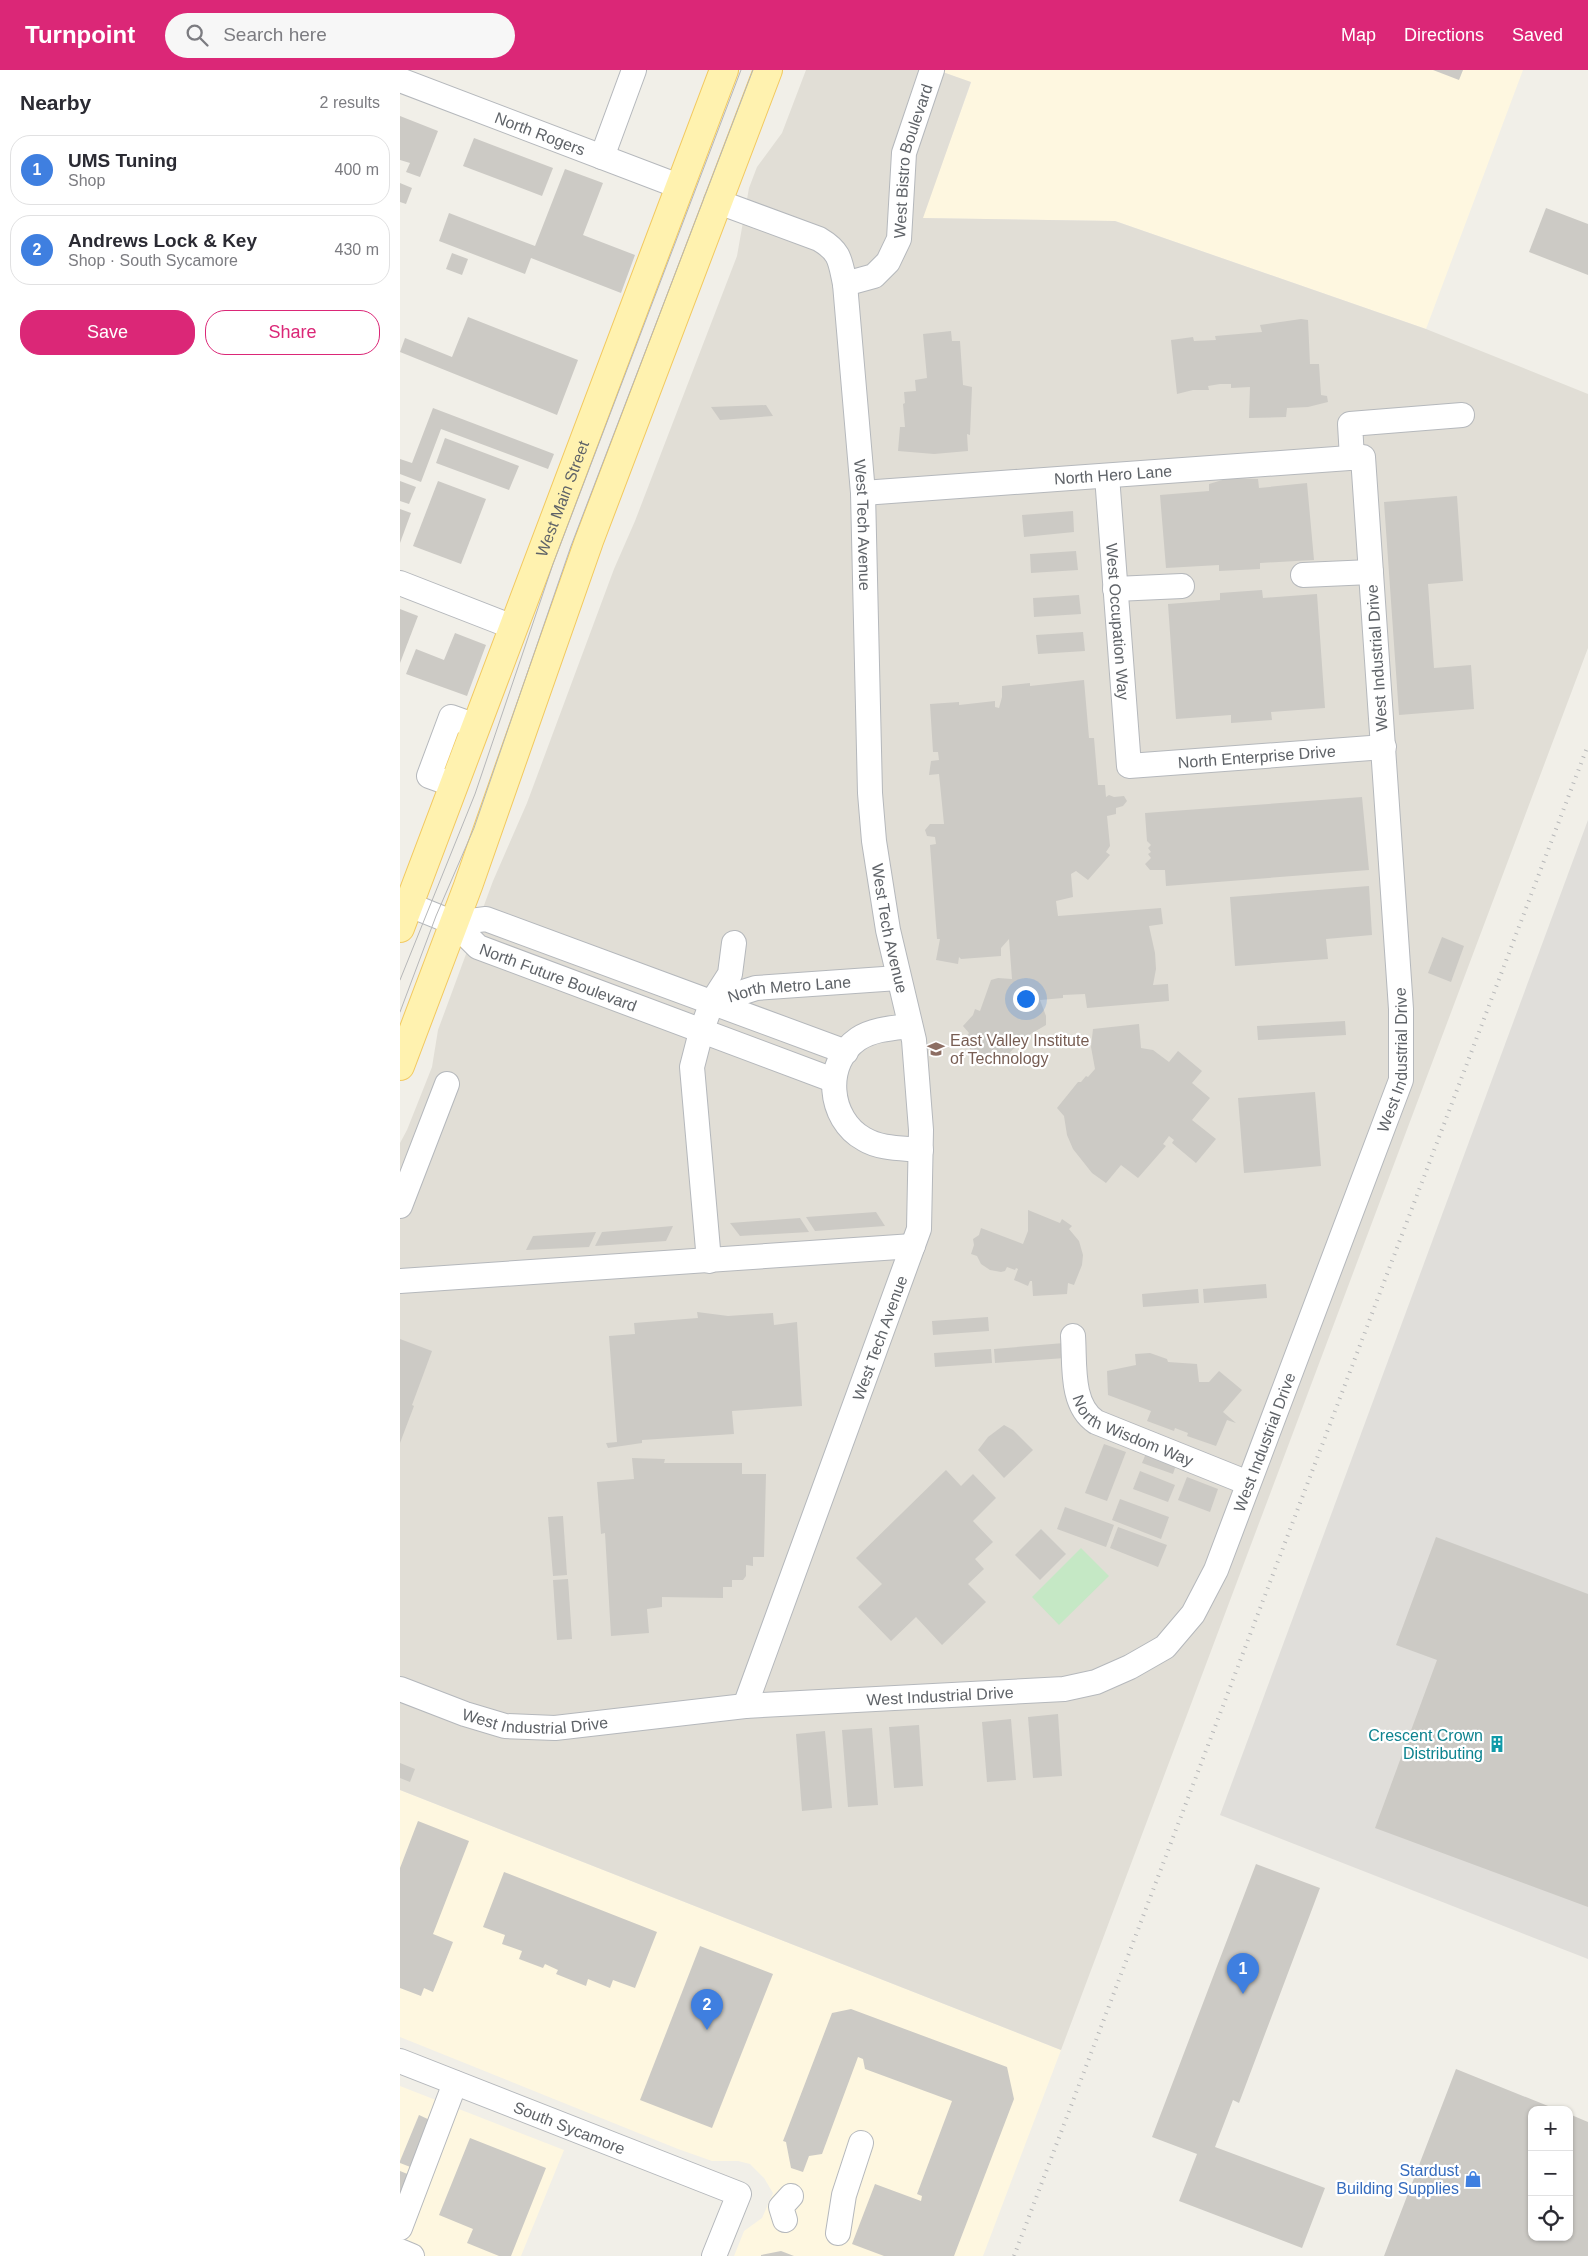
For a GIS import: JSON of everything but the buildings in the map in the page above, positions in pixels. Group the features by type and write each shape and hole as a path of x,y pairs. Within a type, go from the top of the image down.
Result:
{"main road":[{"name":"West Main Street","path":"400,1066 419,914 454,785 724,70"},
{"name":"West Main Street","path":"419,914 586,550 716,201 768,70"}],"street":[{"path":"602,156 634,70"},
{"name":"West Bistro Boulevard","path":"845,284 874,276 888,262 899,239 904,153 932,70"},
{"name":"North Rogers","path":"400,80 681,187"},
{"name":"West Tech Avenue","path":"716,201 831,246 838,254 845,284 863,493 872,812 883,895 898,978 914,1040 921,1150 919,1229 745,1706"},
{"name":"West Industrial Drive","path":"400,1689 505,1726 555,1728 745,1706 1064,1689 1104,1679 1165,1647 1193,1614 1216,1570 1400,1080 1402,1009 1371,572 1357,457 1350,424 1462,416"},
{"name":"North Hero Lane","path":"863,493 1357,457"},
{"name":"West Occupation Way","path":"1107,476 1129,766"},
{"path":"1303,575 1371,572"},
{"path":"400,583 513,627"},
{"path":"1115,589 1182,586"},
{"path":"454,785 429,776 451,717 476,726"},
{"name":"North Enterprise Drive","path":"1129,766 1384,747"},
{"name":"North Future Boulevard","path":"419,914 486,920 846,1052"},
{"name":"North Future Boulevard","path":"419,914 478,947 701,1032 834,1080"},
{"path":"712,1002 730,974 734,943"},
{"name":"North Metro Lane","path":"709,1260 692,1067 701,1032 712,1002 756,988 898,978"},
{"path":"910,1026 872,1032 858,1039 846,1052 834,1080 834,1098 850,1130 865,1140 881,1145 921,1150"},
{"path":"400,1206 447,1084"},
{"path":"400,1281 913,1246"},
{"name":"North Wisdom Way","path":"1073,1336 1078,1400 1088,1417 1096,1422 1248,1482"},
{"name":"South Sycamore","path":"400,2061 739,2194 714,2256"},
{"path":"400,2228 455,2083"},
{"path":"838,2233 844,2194 860,2143"},
{"path":"785,2220 781,2207 791,2196"},
{"path":"400,2251 412,2256"}],"shaded area":[{"name":"East Valley Institute of Technology","path":"806,70 937,70 971,82 923,218 1115,221 1426,329 1588,394 1588,648 1061,2050 400,1790 400,1143 432,1067 438,1030 493,881 527,803 614,569 635,521 737,256 749,188 757,167 782,133"},
{"path":"937,70 1523,70 1426,329 1115,221 922,218 971,83"},
{"path":"1588,820 1588,1959 1220,1815"},
{"path":"400,1790 1061,2050 983,2256 734,2256 744,2231 762,2218 773,2193 764,2178 750,2164 738,2161 712,2161 678,2149 400,2037"},
{"path":"400,2086 564,2150 521,2256 400,2256"}],"green space":[{"path":"1081,1548 1109,1576 1059,1625 1032,1597"}],"tram line":[{"path":"400,980 475,794 553,564 741,70"},
{"path":"400,1012 436,916 474,828 571,546 753,70"}],"railway":[{"path":"1014,2256 1588,745"}],"place":[{"name":"East Valley Institute of Technology","path":"936,1049"},
{"name":"Crescent Crown Distributing","path":"1497,1744"},
{"name":"UMS Tuning","path":"1243,1994"},
{"name":"Andrews Lock & Key","path":"707,2030"},
{"name":"Stardust Building Supplies","path":"1473,2179"}]}
